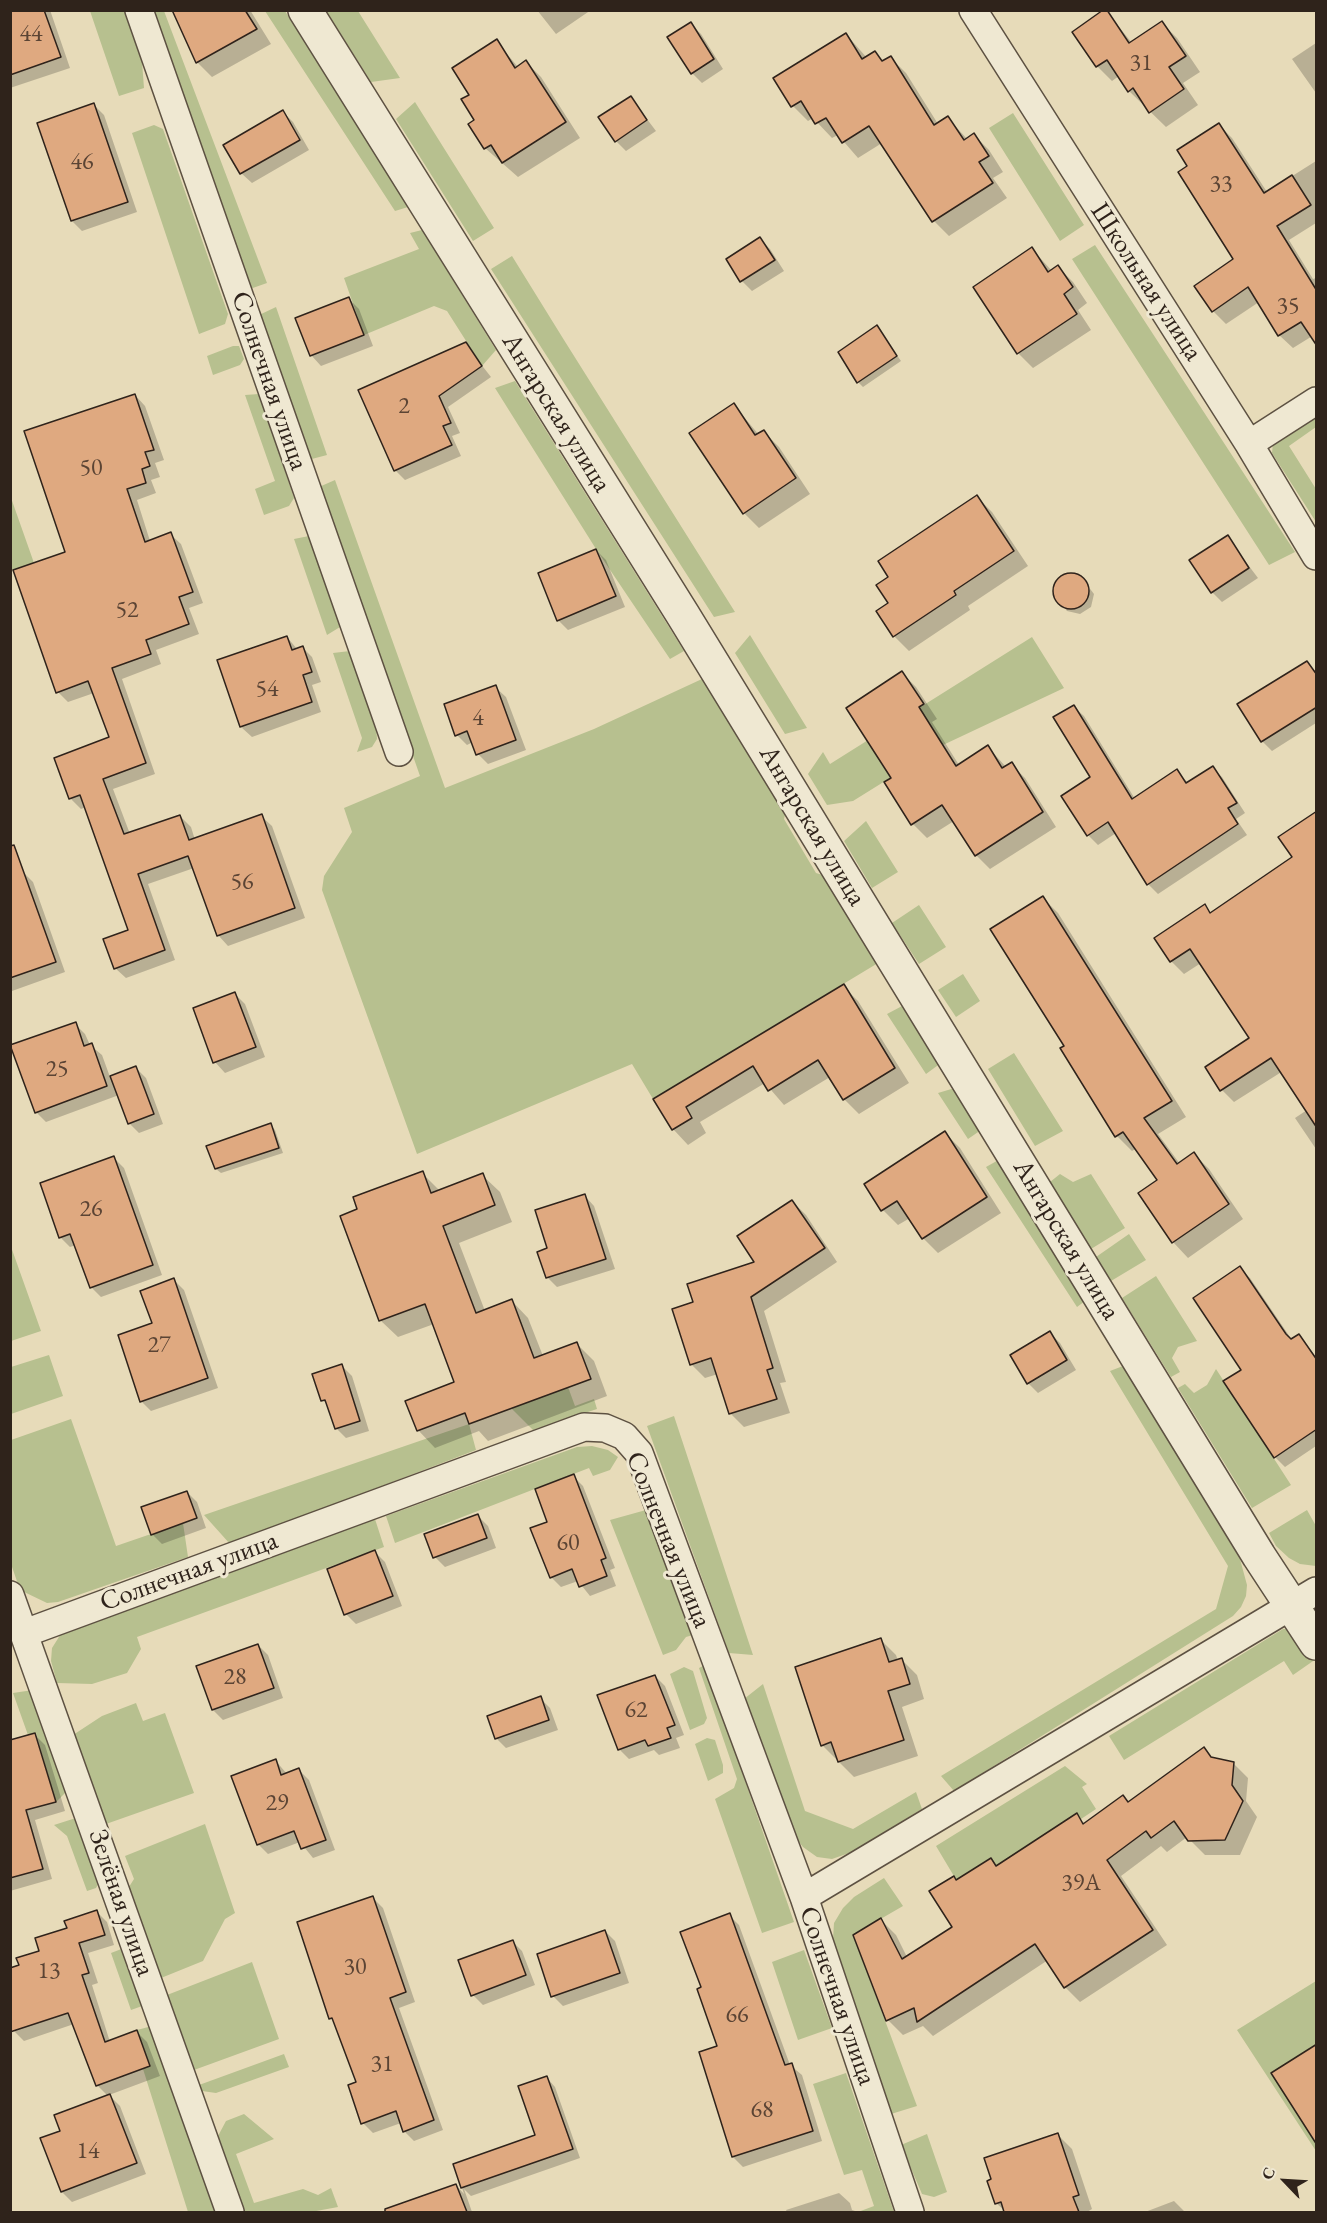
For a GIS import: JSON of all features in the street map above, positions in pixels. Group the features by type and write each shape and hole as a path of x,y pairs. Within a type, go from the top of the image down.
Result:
{"street":[{"name":"Солнечная улица","path":"139,10 399,752"},
{"name":"Ангарская улица","path":"304,10 682,615 1304,1599 1317,1643"},
{"name":"Школьная улица","path":"973,10 1250,444 1317,556"},
{"path":"1250,444 1317,401"},
{"name":"Солнечная улица","path":"25,1633 584,1427 605,1428 624,1436 639,1453 804,1897 910,2212"},
{"name":"Зелёная улица","path":"10,1595 230,2212"},
{"path":"804,1897 1304,1599"}],"green space":[{"path":"90,11 124,11 142,62 144,88 119,96"},
{"path":"150,11 164,11 267,283 247,290"},
{"path":"265,11 285,11 408,207 395,211"},
{"path":"326,11 358,11 400,78 371,82"},
{"path":"415,102 494,228 473,241 396,119"},
{"path":"1013,113 1084,225 1060,241 989,128"},
{"path":"154,125 163,129 228,314 225,324 199,334 132,133"},
{"path":"422,230 496,350 482,366 447,311 434,306 364,335 344,278 419,249 410,233"},
{"path":"1095,245 1295,552 1269,565 1072,259"},
{"path":"512,256 735,612 714,617 491,269"},
{"path":"276,307 327,455 308,460 257,316"},
{"path":"239,346 244,359 240,365 213,375 207,356"},
{"path":"515,381 684,651 670,659 596,549 495,388"},
{"path":"259,394 294,498 289,506 264,515 255,489 275,481 245,395"},
{"path":"1316,409 1316,427 1289,446 1316,489 1316,522 1272,453 1273,443"},
{"path":"335,480 445,788 594,729 702,679 786,811 784,819 816,873 826,876 878,963 653,1099 632,1064 417,1154 322,890 324,876 352,832 344,808 420,776 319,487"},
{"path":"10,495 34,563 11,571 10,571"},
{"path":"309,536 340,627 327,635 294,539"},
{"path":"750,635 807,728 785,734 735,653"},
{"path":"1032,637 1064,688 943,745 853,801 827,805 808,774 823,752 830,764"},
{"path":"350,651 376,725 377,739 372,747 357,752 362,738 333,653"},
{"path":"866,821 898,872 872,888 844,841"},
{"path":"919,905 946,947 919,964 892,923"},
{"path":"963,974 980,1001 956,1017 938,990"},
{"path":"904,1005 941,1063 926,1074 887,1014"},
{"path":"1014,1053 1063,1131 1035,1146 988,1069"},
{"path":"958,1087 984,1128 968,1139 938,1093"},
{"path":"1002,1158 1089,1298 1077,1307 986,1167"},
{"path":"1060,1174 1073,1182 1091,1174 1125,1228 1091,1249 1050,1182"},
{"path":"1129,1234 1146,1260 1111,1281 1096,1257"},
{"path":"10,1244 41,1331 11,1341 10,1341"},
{"path":"1156,1276 1197,1341 1178,1347 1172,1358 1180,1372 1171,1377 1122,1298"},
{"path":"49,1355 63,1396 11,1414 11,1367"},
{"path":"1123,1366 1240,1559 1247,1585 1246,1596 1241,1607 1233,1616 954,1791 941,1776 1216,1609 1228,1566 1110,1371"},
{"path":"1216,1369 1291,1485 1252,1508 1178,1388 1185,1384 1194,1393 1207,1385"},
{"path":"568,1387 575,1406 594,1399 597,1409 533,1430 511,1408"},
{"path":"674,1416 753,1655 729,1653 647,1426"},
{"path":"71,1419 116,1546 183,1523 188,1557 58,1602 47,1603 20,1590 11,1564 11,1440"},
{"path":"469,1424 476,1450 230,1544 204,1515"},
{"path":"592,1446 608,1450 618,1457 610,1470 593,1476 589,1468 395,1543 386,1516 577,1447"},
{"path":"646,1510 693,1635 686,1637 676,1650 663,1655 610,1520"},
{"path":"1307,1510 1316,1526 1316,1566 1300,1564 1289,1558 1276,1546 1269,1533"},
{"path":"375,1519 384,1547 137,1637 141,1649 127,1673 92,1684 57,1683 51,1661 52,1648 64,1629"},
{"path":"1283,1629 1296,1629 1316,1659 1293,1675 1284,1661 1124,1760 1109,1736"},
{"path":"705,1665 794,1922 762,1933 715,1799 734,1788 737,1779 699,1668"},
{"path":"684,1667 693,1671 707,1718 704,1724 690,1730 670,1674"},
{"path":"763,1684 805,1811 853,1829 916,1792 922,1809 852,1852 832,1859 817,1857 803,1847 795,1837 744,1699"},
{"path":"33,1690 70,1788 56,1802 36,1733 28,1735 13,1693"},
{"path":"136,1703 143,1721 165,1713 194,1793 106,1824 73,1735 102,1716"},
{"path":"707,1738 715,1740 723,1765 723,1773 708,1781 695,1744"},
{"path":"1065,1766 1087,1784 1082,1787 1096,1809 1081,1819 1077,1813 1019,1851 1000,1872 990,1858 966,1874 964,1893 936,1846"},
{"path":"79,1817 101,1879 96,1888 87,1891 67,1836 54,1825"},
{"path":"205,1824 235,1913 225,1919 203,1961 161,1978 127,1890 134,1879 125,1856"},
{"path":"884,1878 903,1906 853,1935 917,2106 891,2114 836,1971 833,1939 834,1923 843,1908 854,1897"},
{"path":"124,1948 145,2005 131,2010 111,1953"},
{"path":"804,1950 832,2028 798,2040 772,1962"},
{"path":"252,1962 279,2039 194,2070 167,1995"},
{"path":"1316,1981 1316,2151 1237,2030"},
{"path":"152,2026 217,2212 188,2212 143,2069 150,2065 137,2030"},
{"path":"284,2054 289,2067 216,2093 202,2091 199,2085"},
{"path":"846,2073 894,2212 858,2212 874,2206 862,2170 844,2175 813,2084"},
{"path":"244,2114 274,2139 236,2154 254,2203 303,2189 318,2195 331,2188 338,2207 311,2212 243,2212 218,2136 226,2121"},
{"path":"927,2134 947,2192 934,2197 922,2194 901,2145"}],"building":[{"path":"10,10 44,10 61,57 10,75"},
{"path":"172,10 245,10 257,29 196,63"},
{"path":"1103,10 1107,10 1129,43 1162,21 1186,56 1169,67 1184,89 1149,113 1133,88 1128,92 1107,60 1096,67 1072,32"},
{"path":"691,22 714,59 691,74 667,37"},
{"path":"846,33 862,59 875,51 882,61 891,56 934,125 948,116 964,140 974,133 989,156 979,162 993,183 932,222 869,126 842,143 826,118 815,124 801,101 791,107 773,78"},
{"path":"497,39 515,68 526,60 566,122 502,163 491,145 484,149 468,124 474,120 461,99 469,95 452,68"},
{"path":"631,96 647,120 615,142 598,117"},
{"path":"94,103 128,202 71,221 37,123"},
{"path":"283,110 300,140 240,174 223,145"},
{"path":"1219,123 1264,193 1292,175 1311,205 1277,226 1317,291 1317,346 1301,322 1278,336 1248,287 1212,312 1194,286 1233,259 1178,172 1187,166 1177,150"},
{"path":"760,237 775,260 740,282 726,259"},
{"path":"1032,247 1048,272 1058,265 1073,287 1064,294 1077,314 1017,354 973,287"},
{"path":"349,297 364,335 310,356 295,318"},
{"path":"877,325 897,356 857,383 838,352"},
{"path":"466,342 482,366 439,396 451,423 443,426 452,445 394,471 358,390"},
{"path":"135,394 154,450 145,452 150,466 142,469 146,483 127,489 145,542 171,532 193,592 179,597 189,624 146,640 151,654 112,668 146,763 103,779 124,834 180,815 189,840 262,814 295,908 217,936 188,856 138,874 165,950 114,969 103,939 128,930 80,795 69,799 54,758 109,737 88,681 56,693 13,570 65,552 24,431"},
{"path":"734,403 755,435 764,430 796,478 743,514 689,433"},
{"path":"977,495 1014,551 954,591 956,595 893,637 876,611 888,603 876,585 888,577 878,561"},
{"path":"1228,535 1249,568 1211,593 1189,560"},
{"path":"596,549 616,596 557,621 538,573"},
{"path":"1071,573 1084,578 1089,591 1084,604 1071,609 1058,604 1053,591 1058,578"},
{"path":"287,636 292,650 303,646 312,672 303,675 312,702 240,727 217,660"},
{"path":"1307,661 1317,675 1317,707 1261,742 1237,704"},
{"path":"902,671 924,704 919,707 956,766 988,745 1002,768 1012,762 1043,812 975,856 942,805 911,825 884,782 891,778 846,708"},
{"path":"496,685 516,740 476,755 467,731 455,736 444,704"},
{"path":"1074,705 1132,799 1177,769 1186,783 1213,766 1237,803 1228,808 1238,824 1147,885 1108,822 1087,836 1061,796 1090,777 1053,717"},
{"path":"1317,811 1317,1128 1271,1058 1220,1091 1205,1067 1249,1038 1190,949 1170,962 1154,938 1205,904 1210,913 1292,857 1278,837"},
{"path":"14,845 56,962 10,978 10,846"},
{"path":"1043,896 1172,1101 1144,1118 1177,1164 1194,1152 1229,1204 1172,1243 1138,1193 1157,1180 1123,1132 1115,1137 1060,1048 1064,1046 990,929"},
{"path":"844,984 895,1068 843,1100 818,1060 768,1091 753,1066 686,1107 692,1118 672,1130 653,1099"},
{"path":"235,992 256,1047 213,1063 193,1008"},
{"path":"76,1022 84,1046 92,1043 107,1086 35,1113 10,1045"},
{"path":"136,1066 154,1114 128,1124 110,1076"},
{"path":"271,1123 279,1148 215,1169 206,1146"},
{"path":"945,1131 987,1197 922,1239 897,1201 881,1211 864,1184"},
{"path":"114,1156 153,1265 90,1288 70,1234 59,1238 40,1183"},
{"path":"423,1171 431,1193 483,1173 495,1205 443,1226 476,1313 512,1299 534,1358 577,1342 591,1379 469,1424 465,1413 417,1431 405,1401 454,1382 425,1304 379,1321 340,1216 357,1209 353,1197"},
{"path":"585,1194 606,1259 546,1278 537,1252 547,1248 535,1210"},
{"path":"792,1200 825,1248 751,1297 773,1368 767,1370 777,1399 729,1414 711,1358 690,1365 672,1309 693,1302 687,1284 754,1262 737,1236"},
{"path":"1240,1266 1286,1334 1291,1339 1299,1334 1317,1360 1317,1429 1274,1458 1223,1381 1241,1370 1193,1298"},
{"path":"174,1278 208,1378 140,1402 118,1335 152,1323 140,1291"},
{"path":"1050,1331 1067,1360 1027,1384 1010,1355"},
{"path":"342,1364 360,1421 335,1429 325,1400 321,1401 312,1374"},
{"path":"574,1474 606,1558 601,1560 607,1576 579,1587 572,1569 550,1578 530,1528 547,1522 535,1489"},
{"path":"187,1491 197,1518 151,1535 141,1507"},
{"path":"478,1514 487,1538 433,1558 424,1534"},
{"path":"375,1550 393,1596 344,1615 327,1569"},
{"path":"881,1638 889,1662 902,1658 910,1684 888,1691 904,1740 838,1762 831,1742 821,1746 795,1667"},
{"path":"258,1644 274,1688 212,1710 196,1666"},
{"path":"655,1675 675,1725 667,1728 671,1738 648,1746 645,1740 618,1750 597,1695"},
{"path":"541,1696 549,1720 495,1739 487,1716"},
{"path":"35,1733 56,1802 26,1810 43,1869 10,1878 10,1740"},
{"path":"1204,1747 1211,1757 1234,1762 1232,1785 1243,1801 1225,1840 1188,1841 1174,1821 1151,1838 1146,1831 1107,1860 1153,1930 1064,1988 1035,1944 917,2022 914,2008 886,2021 853,1935 881,1918 902,1959 952,1927 929,1891 954,1876 956,1880 991,1858 996,1866 1077,1813 1083,1824 1123,1795 1128,1802"},
{"path":"276,1759 281,1775 299,1768 326,1840 301,1849 294,1831 257,1845 231,1776"},
{"path":"373,1896 406,1992 390,1998 434,2120 403,2132 396,2111 361,2124 348,2085 356,2082 332,2018 329,2019 297,1922"},
{"path":"97,1910 105,1935 79,1943 89,1973 82,1975 105,2042 137,2030 150,2066 96,2086 68,2013 10,2032 10,1968 19,1965 16,1958 39,1951 35,1938 67,1928 64,1921"},
{"path":"730,1913 785,2065 792,2063 813,2131 732,2157 699,2052 717,2046 697,1989 701,1987 680,1932"},
{"path":"605,1930 620,1973 551,1997 537,1954"},
{"path":"513,1940 526,1975 471,1996 458,1960"},
{"path":"1317,2044 1317,2145 1271,2073"},
{"path":"547,2076 573,2149 461,2188 453,2164 535,2135 518,2086"},
{"path":"110,2094 137,2163 61,2192 40,2138 60,2131 54,2115"},
{"path":"1058,2133 1079,2195 1073,2197 1079,2212 1004,2212 1001,2202 995,2204 987,2181 991,2179 984,2158"},
{"path":"456,2184 467,2212 385,2212 385,2209"}]}
